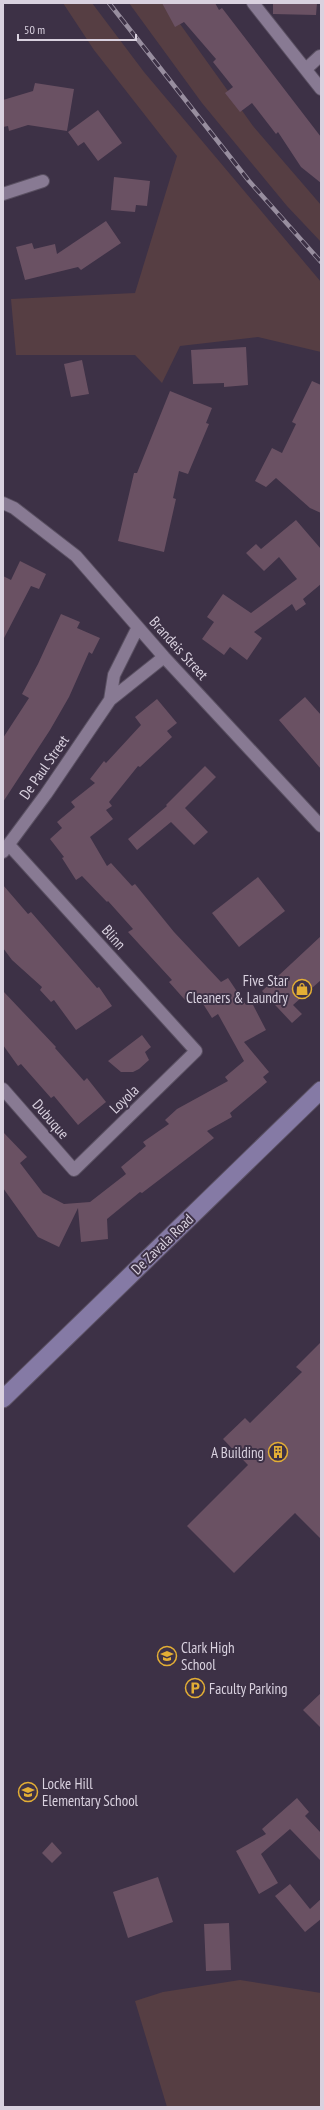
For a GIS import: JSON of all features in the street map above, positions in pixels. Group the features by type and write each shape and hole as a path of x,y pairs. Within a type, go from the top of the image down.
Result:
{"main road":[{"name":"De Zavala Road","path":"3,1399 321,1090"}],"street":[{"path":"253,3 321,89"},
{"path":"306,69 320,56"},
{"path":"3,194 43,181"},
{"name":"Brandeis Street","path":"3,503 20,512 76,556 164,657 321,826"},
{"name":"De Paul Street","path":"110,700 114,675 138,627"},
{"name":"De Paul Street","path":"6,848 110,700 164,657"},
{"name":"Blinn","path":"6,848 196,1051"},
{"name":"Loyola","path":"74,1170 196,1051"},
{"name":"Dubuque","path":"3,1089 74,1170"}],"shaded area":[{"path":"63,3 92,3 144,72 321,282 321,352 258,337 180,346 162,383 135,355 16,355 11,299 135,293 177,156 94,50"},
{"path":"129,3 165,3 253,126 321,205 321,242 287,206 202,103"},
{"path":"240,1980 321,1993 321,2107 167,2107 135,2001 163,1992"}],"building":[{"path":"162,3 215,3 219,10 222,8 321,137 321,183 301,167 278,132 276,134 252,103 240,112 225,93 233,87 213,62 216,59 184,22 175,27"},
{"path":"273,3 317,3 316,15 273,14"},
{"path":"35,83 74,89 67,131 28,125 9,131 8,126 3,127 3,100 33,91"},
{"path":"98,110 122,143 98,161 84,142 78,146 68,132"},
{"path":"114,177 150,181 147,206 136,205 135,212 111,210"},
{"path":"106,221 121,243 81,270 78,267 25,280 16,247 32,243 34,249 55,244 57,254"},
{"path":"246,347 248,385 224,387 224,383 193,384 191,350"},
{"path":"82,360 89,394 71,397 64,364"},
{"path":"312,381 321,385 321,513 310,508 276,478 266,487 255,481 272,448 282,453 296,424 292,422"},
{"path":"170,391 212,408 206,423 209,424 188,474 179,471 173,498 176,499 164,552 118,541 134,473 137,473"},
{"path":"296,520 321,549 321,584 303,599 306,604 296,611 292,604 254,632 262,638 247,660 230,647 224,655 202,639 214,622 207,617 223,594 251,613 297,579 279,557 264,571 246,553 256,544 261,549"},
{"path":"20,561 46,574 39,589 31,586 3,640 3,576 11,580"},
{"path":"61,614 80,622 77,628 100,638 92,654 89,652 69,697 50,730 3,802 3,738 29,698 22,694 38,664"},
{"path":"305,697 321,715 321,769 279,720"},
{"path":"157,699 177,723 167,731 172,737 140,767 138,766 109,802 112,806 106,810 113,819 90,837 107,866 111,863 132,886 135,884 174,932 221,982 228,978 246,1005 251,1001 266,1030 244,1042 269,1072 263,1077 267,1082 230,1113 232,1117 207,1131 214,1138 142,1193 140,1192 107,1219 108,1239 81,1242 78,1208 59,1247 38,1237 3,1188 3,1132 27,1157 20,1163 43,1193 64,1204 90,1202 126,1174 121,1167 146,1146 143,1142 169,1124 165,1120 177,1109 228,1081 225,1077 244,1061 218,1014 212,1018 195,991 185,1000 169,982 172,980 128,932 133,929 108,901 107,902 82,876 76,880 62,858 64,857 50,839 62,828 57,822 75,807 71,802 95,783 90,779 104,761 106,763 141,725 135,717"},
{"path":"205,766 216,777 185,808 208,832 194,845 171,822 137,850 128,839 167,806 166,805"},
{"path":"258,877 285,911 239,947 212,913"},
{"path":"3,885 28,914 31,912 97,988 99,987 112,1006 76,1030 54,1000 51,1002 40,990 42,987 12,960 3,948"},
{"path":"321,936 321,980 293,1005 302,1014 292,1023 262,991"},
{"path":"3,991 56,1047 55,1048 84,1081 87,1078 106,1102 78,1125 54,1096 51,1098 21,1064 18,1066 3,1045"},
{"path":"142,1035 151,1047 145,1052 149,1060 139,1069 133,1072 121,1072 108,1061"},
{"name":"A Building","path":"321,1342 321,1539 295,1513 234,1573 187,1526 248,1465 223,1439 245,1418 250,1423 302,1372 296,1367"},
{"path":"321,1693 321,1728 303,1710"},
{"path":"297,1798 309,1812 305,1816 321,1833 321,1861 290,1829 261,1854 278,1883 259,1894 236,1851 266,1834 262,1829"},
{"path":"52,1842 62,1853 52,1863 42,1853"},
{"path":"158,1877 173,1922 128,1938 113,1892"},
{"path":"290,1884 310,1909 321,1899 321,1919 305,1932 275,1896"},
{"path":"229,1923 231,1970 206,1971 204,1924"}],"railway":[{"path":"109,3 249,181 321,262"}],"place":[{"name":"Five Star Cleaners & Laundry","path":"302,989"},
{"name":"A Building","path":"278,1452"},
{"name":"Clark High School","path":"167,1656"},
{"name":"Faculty Parking","path":"195,1688"},
{"name":"Locke Hill Elementary School","path":"28,1792"}]}
